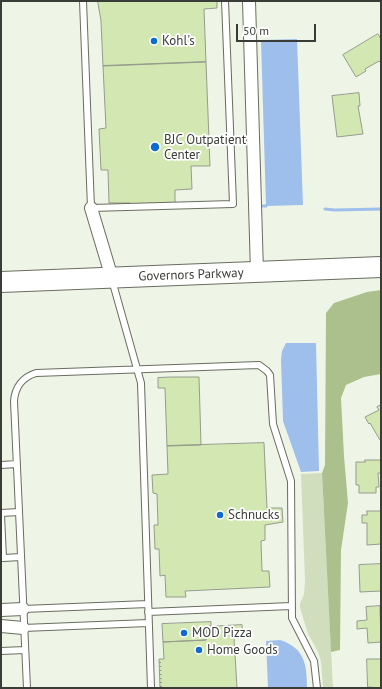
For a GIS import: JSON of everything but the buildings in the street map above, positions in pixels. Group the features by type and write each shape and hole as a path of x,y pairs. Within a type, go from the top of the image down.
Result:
{"main road":[{"name":"Governors Parkway","path":"1,282 381,267"}],"street":[{"path":"249,1 256,272"},
{"path":"91,208 112,278"},
{"path":"1,610 23,609"},
{"path":"1,626 23,628"}],"lane":[{"path":"83,1 91,208 234,204 226,1"},
{"path":"112,278 141,383 151,688"},
{"path":"27,688 23,628 14,398 18,387 26,378 36,373 259,366 267,371 271,381 273,424 291,481 292,618 314,661 317,688"},
{"path":"1,465 17,464"},
{"path":"19,512 1,514 3,558 21,557"},
{"path":"23,609 148,604"},
{"path":"148,612 291,606"},
{"path":"23,628 148,623"},
{"path":"1,651 25,650"}],"path":[{"path":"160,660 161,688"}],"green space":[{"path":"381,290 381,374 364,377 346,385 341,398 348,503 341,550 340,650 331,652 322,473 325,465 326,313 334,303 367,292"},
{"path":"322,473 333,688 323,688 321,662 318,652 308,634 300,608 304,594 305,581 301,474"}],"water":[{"path":"297,39 303,205 266,206 261,40"},
{"path":"286,343 316,343 319,471 301,472 283,421 281,360 282,351"},
{"path":"280,640 295,648 303,658 307,688 268,688 266,641"}],"waterway":[{"path":"325,209 381,209"}],"place":[{"name":"Kohl's","path":"154,41"},
{"name":"BJC Outpatient Center","path":"155,147"},
{"name":"Schnucks","path":"220,515"},
{"name":"MOD Pizza","path":"184,633"},
{"name":"Home Goods","path":"199,650"}]}
